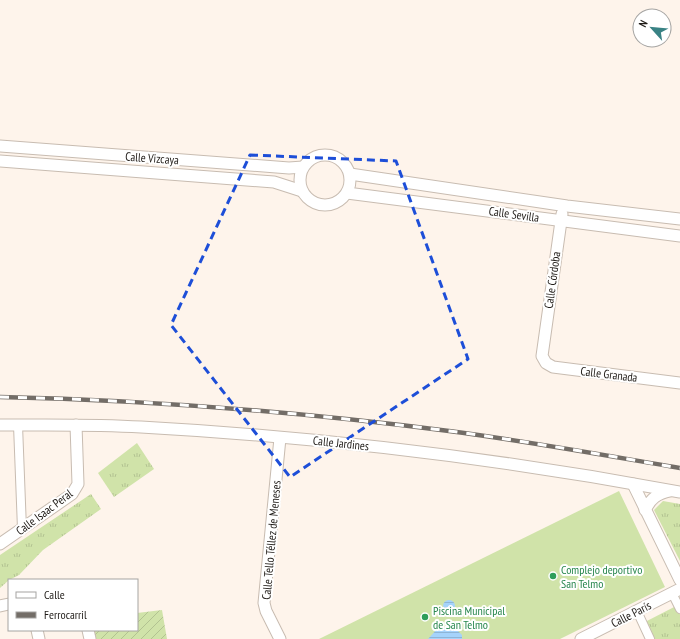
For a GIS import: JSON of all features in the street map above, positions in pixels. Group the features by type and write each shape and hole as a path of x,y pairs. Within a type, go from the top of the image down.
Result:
{"street":[{"name":"Calle Vizcaya","path":"0,146 289,168 304,167"},
{"path":"331,156 344,164 350,174 350,186 347,193 338,202 323,206 310,201 302,191 300,179 304,167 315,157 331,156"},
{"path":"129,171 133,157"},
{"name":"Calle Vizcaya","path":"0,161 274,182 302,191"},
{"name":"Calle Sevilla","path":"350,174 563,205 680,220"},
{"name":"Calle Sevilla","path":"347,193 680,236"},
{"name":"Calle Córdoba","path":"542,356 563,205"},
{"name":"Calle Granada","path":"542,356 546,363 553,367 680,383"},
{"name":"Calle Jardines","path":"0,425 139,427 280,438 438,454 676,491"},
{"path":"18,425 22,529"},
{"name":"Calle Isaac Peral","path":"0,544 72,494 78,484 76,425"},
{"name":"Calle Tello Téllez de Meneses","path":"280,438 264,603 266,611 280,639"},
{"path":"633,484 680,580"},
{"path":"645,510 652,498 659,494 676,491"},
{"path":"676,591 680,609"},
{"name":"Calle París","path":"581,639 676,591"},
{"path":"637,611 650,639"}],"highlighted area":[{"path":"250,155 396,161 468,359 290,477 171,325"}],"green space":[{"path":"137,443 154,469 114,497 98,473"},
{"name":"Complejo deportivo San Telmo","path":"619,491 665,587 560,639 319,639"},
{"path":"91,494 101,509 43,550 19,575 8,579 8,581 0,588 0,555"},
{"path":"663,501 680,504 680,561 654,510"},
{"path":"678,605 680,609 680,639 650,639 643,623"},
{"path":"162,610 167,639 95,639 93,631 138,631 138,613"}],"water":[{"path":"449,600 453,602 455,606 453,610 449,612 445,610 443,606 445,602"},
{"path":"454,627 462,635 462,639 428,639 438,628"}],"railway":[{"path":"0,397 169,404 337,418 478,435 680,468"}],"place":[{"name":"Complejo deportivo San Telmo","path":"553,576"},
{"name":"Piscina Municipal de San Telmo","path":"425,617"}]}
